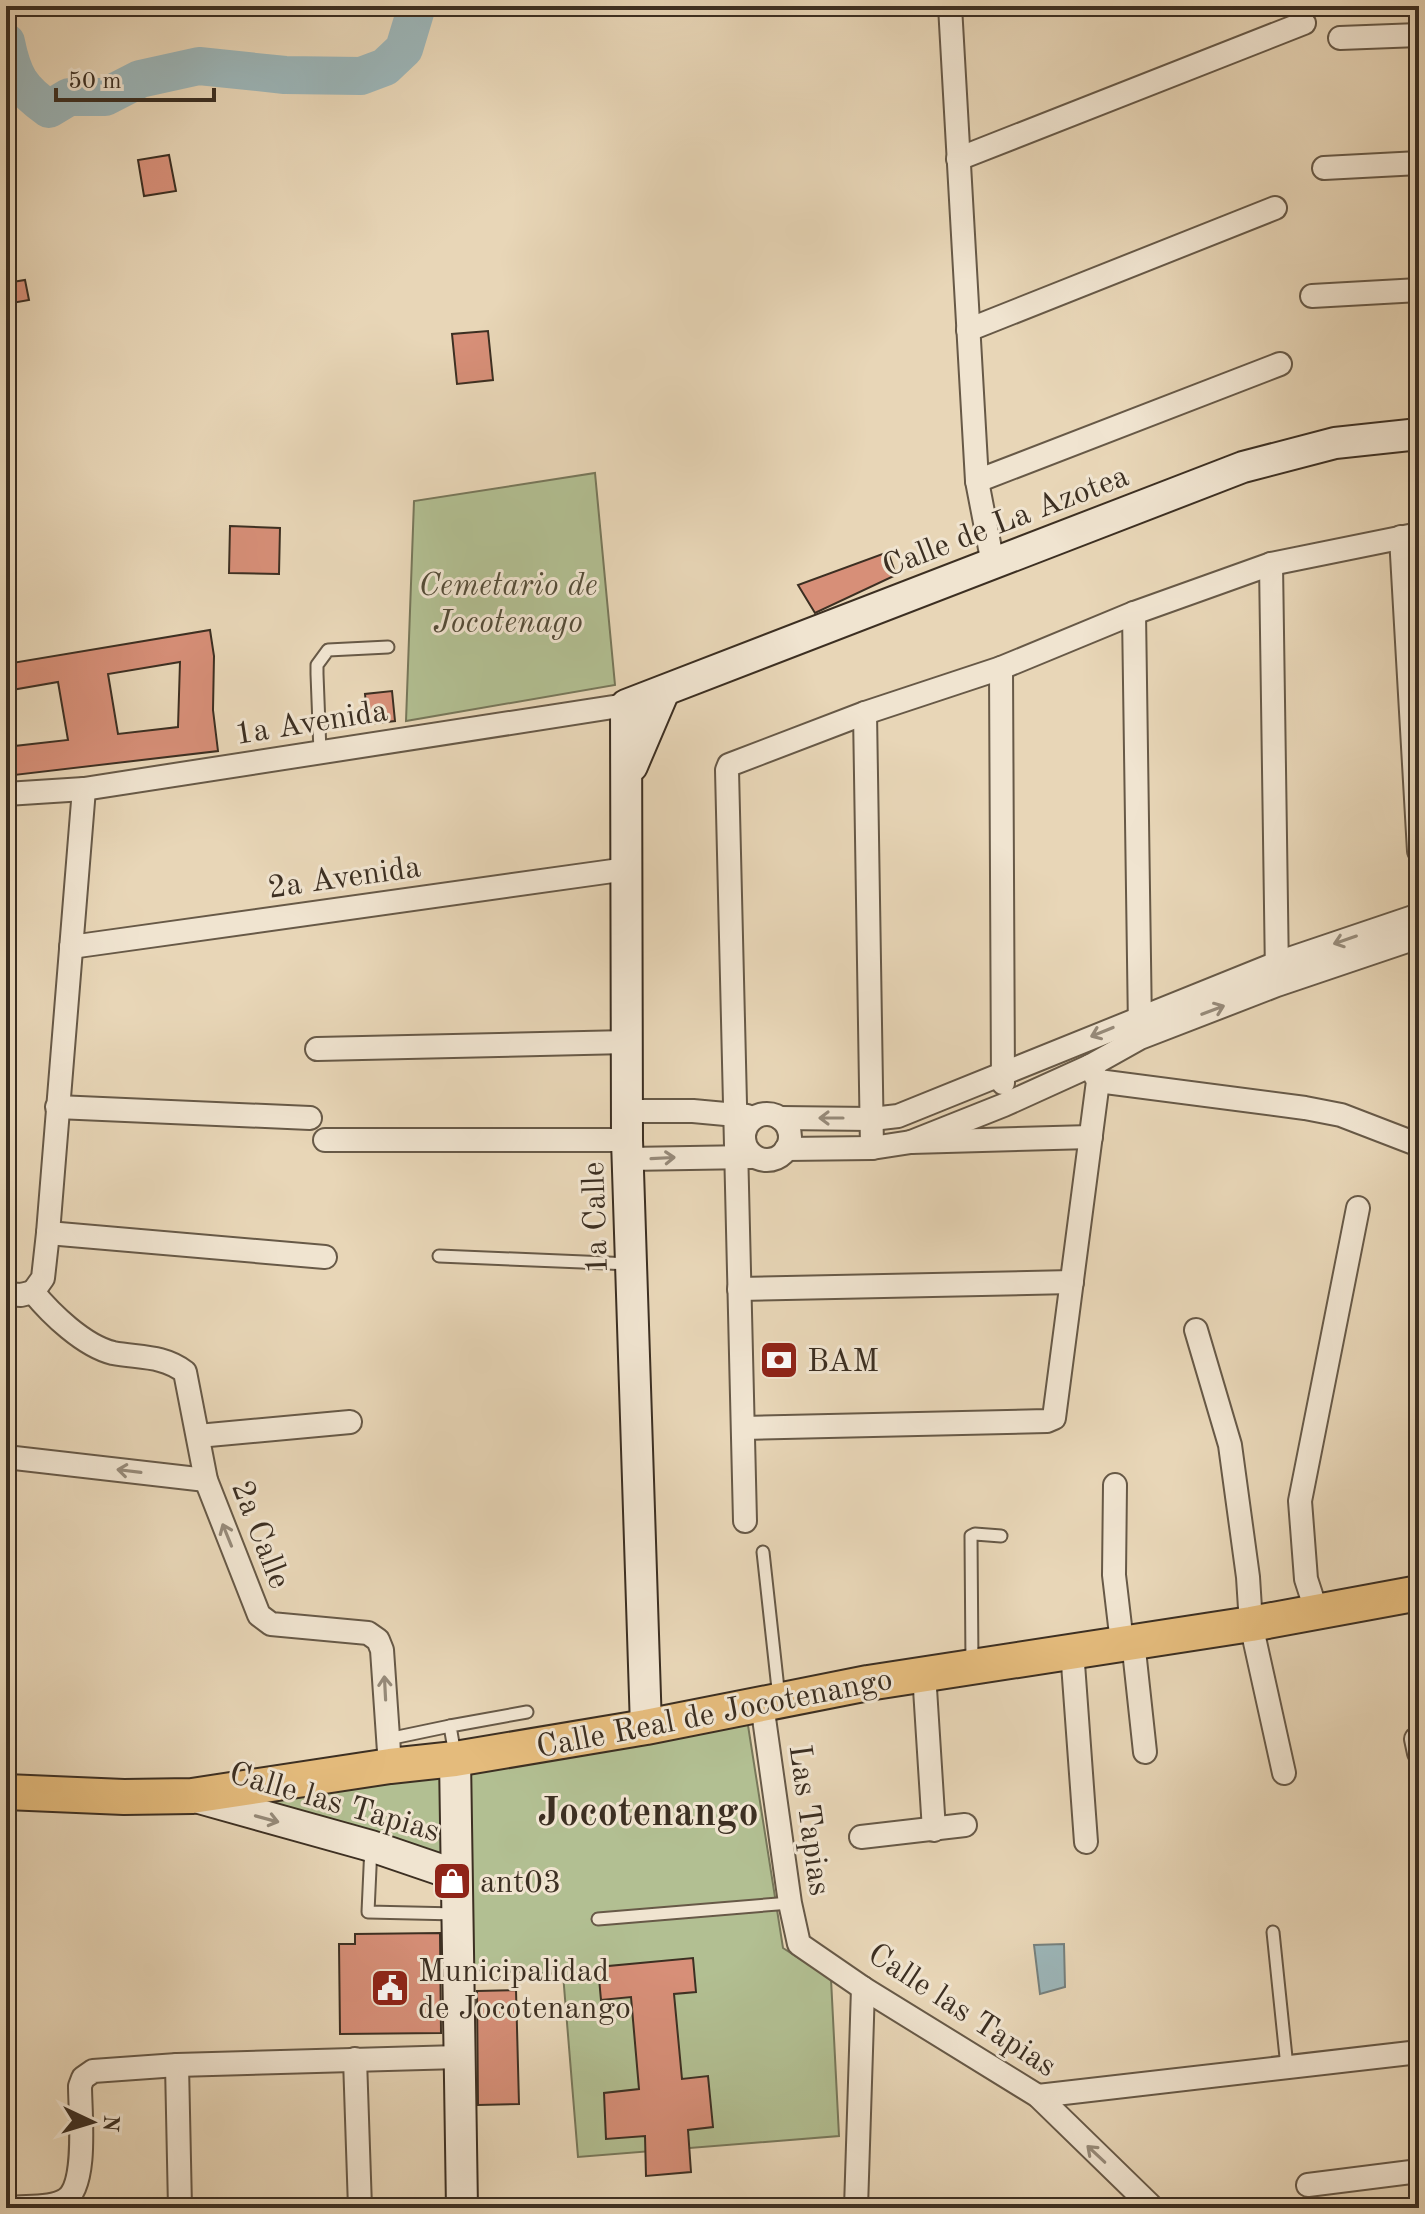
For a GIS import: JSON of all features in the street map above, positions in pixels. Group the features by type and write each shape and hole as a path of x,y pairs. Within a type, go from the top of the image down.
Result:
{"main road":[{"name":"Calle Real de Jocotenango","path":"6,1792 71,1796 192,1796 389,1752 455,1759 646,1727 924,1673 1251,1624 1419,1593"}],"street":[{"path":"950,6 977,481 993,564"},
{"path":"958,159 1304,23"},
{"path":"1340,38 1419,35"},
{"path":"1324,168 1419,163"},
{"path":"968,330 1275,208"},
{"path":"1312,296 1419,290"},
{"path":"977,481 1280,364"},
{"name":"Calle de La Azotea","path":"626,705 1243,467 1335,443 1419,434"},
{"path":"745,1521 739,1289 746,1157 727,770 732,763 865,713 1001,668 1134,613 1271,564 1410,535 1419,851"},
{"path":"1271,564 1277,974"},
{"path":"911,1142 1094,1074 1140,1027 1134,613"},
{"path":"1001,668 1004,1105"},
{"path":"627,779 664,691"},
{"name":"1a Avenida","path":"6,794 84,789 626,705"},
{"name":"1a Calle","path":"626,705 628,1137 646,1727"},
{"path":"865,713 872,1148"},
{"path":"6,1294 33,1292 43,1278 84,789"},
{"name":"2a Avenida","path":"71,947 627,869"},
{"path":"325,1140 628,1137 767,1114 780,1118 872,1119 898,1116 1003,1072 1140,1027 1419,915"},
{"path":"1277,974 1419,937"},
{"path":"317,1049 627,1042"},
{"path":"743,1428 1047,1421 1054,1418 1091,1137 1094,1074"},
{"path":"1094,1074 1341,1115 1419,1145"},
{"path":"57,1107 310,1118"},
{"path":"780,1118 790,1136 786,1149"},
{"path":"628,1137 770,1159 786,1149 1091,1137"},
{"path":"1317,1613 1306,1579 1300,1501 1358,1208"},
{"path":"48,1233 325,1257"},
{"path":"739,1289 1072,1282"},
{"name":"2a Calle","path":"33,1292 52,1315 109,1352 156,1358 173,1363 185,1372 206,1480 259,1615 271,1624 368,1633 378,1640 382,1650 389,1752"},
{"path":"1196,1330 1230,1445 1248,1577 1251,1624 1284,1773"},
{"path":"198,1436 350,1422"},
{"path":"6,1457 206,1480"},
{"path":"1115,1485 1114,1575 1145,1752"},
{"path":"1072,1650 1086,1842"},
{"path":"924,1673 934,1830"},
{"name":"Las Tapias","path":"771,1703 790,1903 799,1944"},
{"path":"455,1759 462,2208"},
{"name":"Calle las Tapias","path":"192,1796 371,1846 456,1875"},
{"path":"861,1837 965,1825"},
{"name":"Calle las Tapias","path":"799,1944 863,1988 1038,2096 1153,2208"},
{"path":"856,2208 863,1988"},
{"path":"1038,2096 1419,2052"},
{"path":"10,2208 57,2203 72,2193 79,2174 80,2086 88,2073 93,2071 177,2065 459,2057"},
{"path":"355,2059 360,2208"},
{"path":"177,2065 180,2208"},
{"path":"1308,2185 1419,2171"}],"lane":[{"path":"320,752 317,674 321,657 328,650 388,647"},
{"path":"439,1256 631,1264"},
{"path":"972,1668 971,1536 1001,1536"},
{"path":"763,1552 771,1703"},
{"path":"389,1752 450,1726 527,1712"},
{"path":"450,1726 455,1759"},
{"path":"371,1846 367,1909 370,1913 457,1914"},
{"path":"598,1919 790,1903"},
{"path":"1273,1932 1287,2067"}],"green space":[{"name":"Cemetario de Jocotenago","path":"595,473 615,685 406,721 414,501"},
{"path":"747,1719 783,1948 831,1979 839,2136 578,2157 563,1974 470,1970 467,1770"},
{"path":"446,1769 447,1865 217,1798"}],"water":[{"path":"1064,1944 1065,1987 1040,1994 1034,1945"}],"building":[{"path":"169,155 176,191 144,196 138,160"},
{"path":"25,280 29,300 6,304 6,283"},
{"path":"488,331 493,380 457,384 452,334"},
{"path":"230,526 280,528 279,574 229,573"},
{"path":"888,552 896,575 815,613 798,585"},
{"path":"210,630 218,751 6,776 6,747 68,740 58,682 6,691 6,664","holes":["180,662 178,727 118,734 108,674"]},
{"path":"392,691 395,721 368,724 365,694"},
{"name":"Municipalidad de Jocotenango","path":"440,1933 441,2033 340,2034 339,1944 355,1944 355,1934"},
{"path":"693,1958 696,1992 674,1994 682,2079 708,2076 713,2127 688,2130 691,2172 646,2176 645,2136 606,2139 604,2093 639,2089 631,1997 601,2000 598,1967"},
{"path":"516,1990 519,2104 478,2105 477,1991"}],"waterway":[{"path":"6,42 19,81 49,109 69,97 105,97 140,79 199,66 285,75 361,76 385,67 404,49 417,6"}],"place":[{"name":"BAM","path":"779,1360"},
{"name":"ant03","path":"452,1881"},
{"name":"Municipalidad de Jocotenango","path":"390,1988"}],"district":[{"name":"Jocotenango","path":"648,1811"}]}
